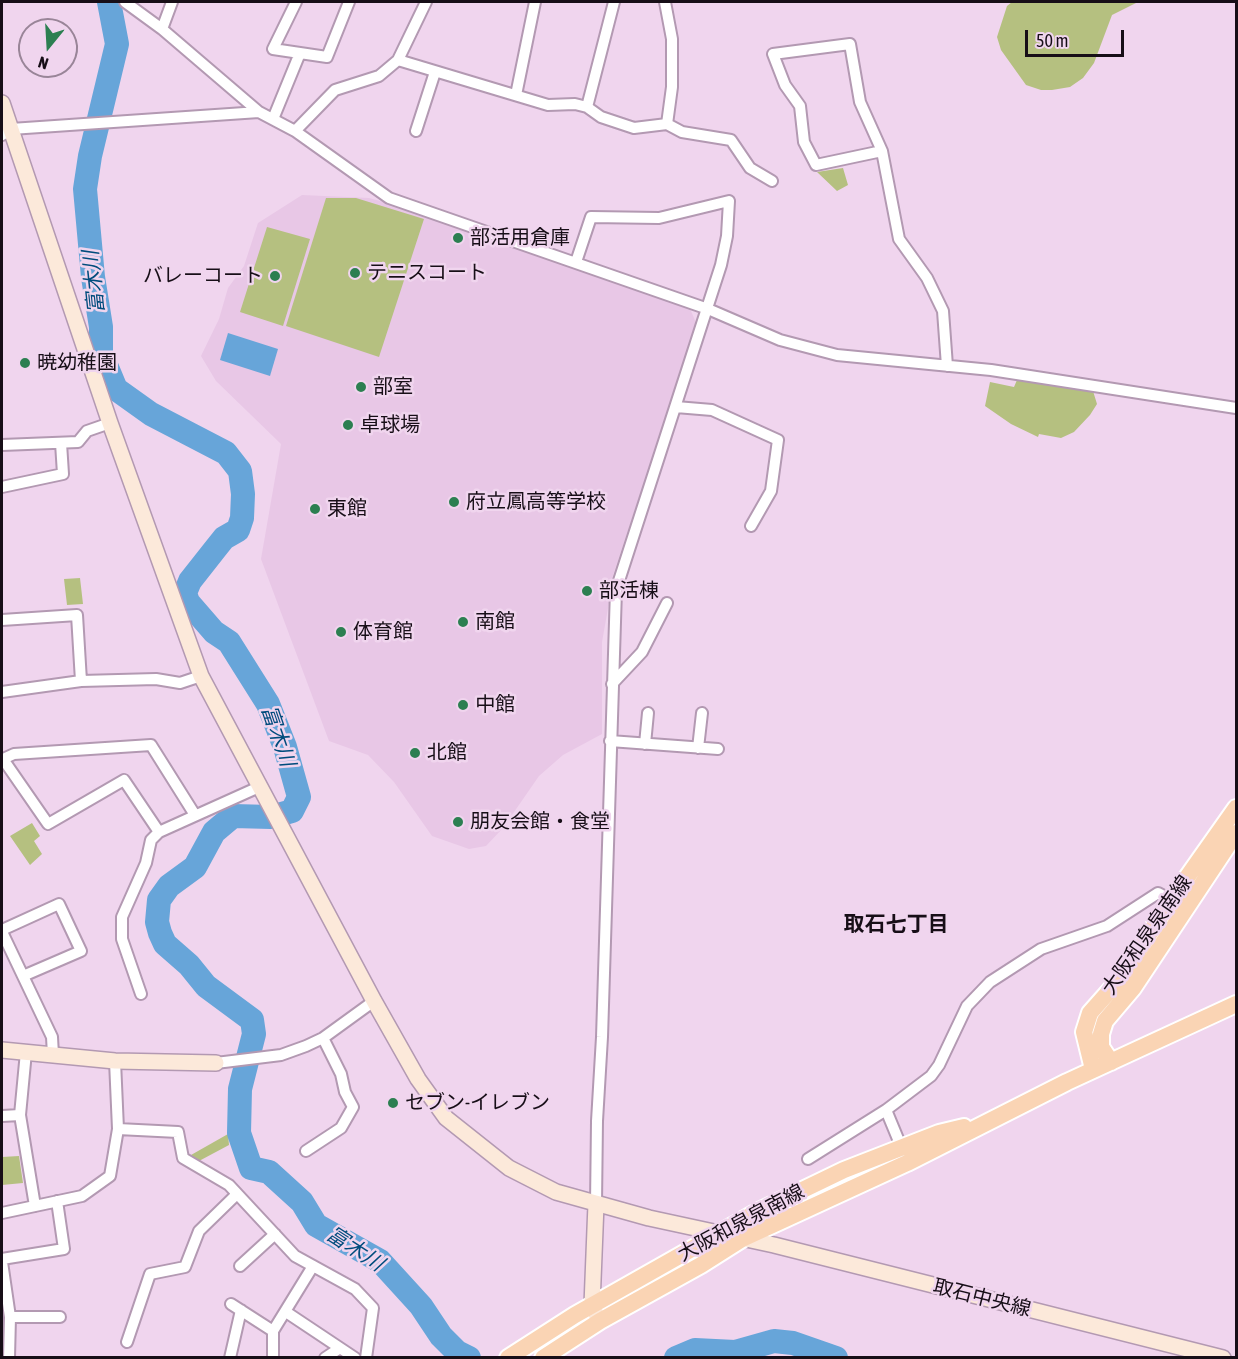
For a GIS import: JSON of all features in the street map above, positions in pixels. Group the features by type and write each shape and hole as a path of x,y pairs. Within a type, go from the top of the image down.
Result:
{"main road":[{"name":"大阪和泉泉南線","path":"1093,1070 1084,1032 1090,1013 1121,978 1171,900 1236,808"},
{"name":"大阪和泉泉南線","path":"1112,1062 1101,1047 1101,1034 1105,1021 1133,988 1236,833"},
{"name":"大阪和泉泉南線","path":"508,1358 596,1313 701,1265 742,1239 904,1155 939,1133 988,1122 1093,1070 1236,1004"},
{"name":"大阪和泉泉南線","path":"543,1358 596,1313 718,1234 757,1212 844,1170 904,1155"}],"street":[{"path":"125,2 162,29 259,112 295,131 389,198 708,309 780,340 837,355 991,370 1236,408"},
{"path":"162,29 172,2"},
{"path":"296,2 273,49 327,57 349,2"},
{"path":"295,131 335,90 379,76 398,60 426,2"},
{"path":"516,95 535,2"},
{"path":"587,107 614,2"},
{"path":"665,2 672,39 672,87 667,124"},
{"path":"882,151 816,165 804,142 800,106 785,85 774,54 850,44 860,102 882,151 899,239 927,278 943,311 947,366"},
{"path":"273,119 300,53"},
{"path":"398,60 548,105 575,104 587,107 601,117 634,128 667,124 682,132 731,140 750,168 772,181"},
{"path":"416,130 435,72"},
{"name":"取石中央線","path":"2,103 6,132 201,676 374,1001 418,1079 446,1118 509,1168 556,1192 596,1204 1223,1358"},
{"path":"6,132 259,112"},
{"path":"576,262 591,217 659,218 729,201 725,250 708,309 616,590 596,1204 596,1313"},
{"path":"676,407 712,410 778,440 771,490 752,526"},
{"path":"2,445 78,442 87,431 110,423"},
{"path":"2,487 63,474 61,443"},
{"path":"612,684 642,652 667,603"},
{"path":"2,620 76,615 81,681"},
{"path":"2,692 81,681 156,679 180,683 201,676"},
{"path":"645,744 648,713"},
{"path":"698,748 702,713"},
{"path":"610,741 718,749"},
{"path":"159,832 124,780 48,824 3,759 14,754 151,745 195,815"},
{"path":"141,994 122,939 122,917 146,863 151,840 159,832 260,787"},
{"path":"808,1159 886,1110 931,1076 939,1065 967,1006 990,982 1041,949 1107,926 1158,893 1171,900"},
{"path":"23,976 81,951 59,904 2,931 23,976 52,1037 53,1055"},
{"path":"2,1050 115,1061 216,1063 281,1055 323,1038 374,1001"},
{"path":"306,1151 341,1128 353,1107 345,1092 341,1074 323,1038"},
{"path":"26,1052 20,1115 35,1206"},
{"path":"2,1213 82,1196 110,1176 118,1129 115,1061"},
{"path":"886,1110 904,1155"},
{"path":"2,1116 20,1115"},
{"path":"118,1129 178,1132 183,1158 229,1185 295,1256 356,1289 373,1308 366,1358"},
{"path":"127,1342 150,1274 185,1267 199,1231 237,1194"},
{"path":"9,1358 10,1317 2,1260 64,1249 57,1201"},
{"path":"240,1266 275,1234"},
{"path":"273,1358 273,1331 314,1266"},
{"path":"231,1304 273,1331"},
{"path":"230,1358 241,1310"},
{"path":"286,1311 355,1358"},
{"path":"10,1317 60,1317"},
{"path":"325,1358 340,1348"}],"shaded area":[{"name":"府立鳳高等学校","path":"302,195 369,198 395,205 688,304 697,325 608,590 610,597 602,642 602,734 563,755 539,776 503,828 486,846 469,849 432,836 394,782 368,755 329,741 261,559 281,444 216,381 201,356 219,319 228,288 244,266 258,223"}],"green space":[{"path":"1012,2 1138,2 1112,15 1094,63 1083,78 1070,87 1041,90 1026,85 1001,50 997,37 1007,6"},
{"path":"843,168 848,185 837,191 817,172"},
{"name":"テニスコート","path":"326,198 356,198 424,219 379,357 286,326"},
{"name":"バレーコート","path":"267,227 310,239 283,326 240,312"},
{"path":"1017,380 1093,391 1097,404 1074,432 1061,438 1039,434 1038,437 1011,424 985,406 990,382 1014,387"},
{"path":"80,578 83,604 67,605 64,579"},
{"path":"32,823 40,836 34,841 42,854 30,865 10,836"},
{"path":"228,1134 229,1145 199,1161 191,1155"},
{"path":"19,1156 23,1183 2,1185 2,1157"}],"water":[{"path":"228,333 278,349 270,376 220,360"}],"waterway":[{"name":"富木川","path":"109,2 117,44 90,156 85,189 93,277 101,327 101,353 116,389 151,414 226,453 240,471 243,494 242,518 238,530 224,538 190,581 185,593 188,602 214,632 229,642 268,704 285,747 299,797 292,811 271,817 233,816 214,832 195,867 169,886 159,900 157,922 165,944 189,965 206,986 252,1020 254,1034 240,1089 239,1133 251,1168 269,1172 302,1202 316,1225 380,1261 421,1306 441,1336 457,1352 469,1358"},
{"name":"富木川","path":"676,1358 695,1350 735,1352 774,1341 793,1343 836,1358"}],"place":[{"name":"部活用倉庫","path":"458,238"},
{"name":"テニスコート","path":"355,273"},
{"name":"バレーコート","path":"275,276"},
{"name":"暁幼稚園","path":"25,363"},
{"name":"部室","path":"361,387"},
{"name":"卓球場","path":"348,425"},
{"name":"府立鳳高等学校","path":"454,502"},
{"name":"東館","path":"315,509"},
{"name":"部活棟","path":"587,591"},
{"name":"南館","path":"463,622"},
{"name":"体育館","path":"341,632"},
{"name":"中館","path":"463,705"},
{"name":"北館","path":"415,753"},
{"name":"朋友会館・食堂","path":"458,822"},
{"name":"セブン-イレブン","path":"393,1103"}],"district":[{"name":"取石七丁目","path":"896,924"}]}
